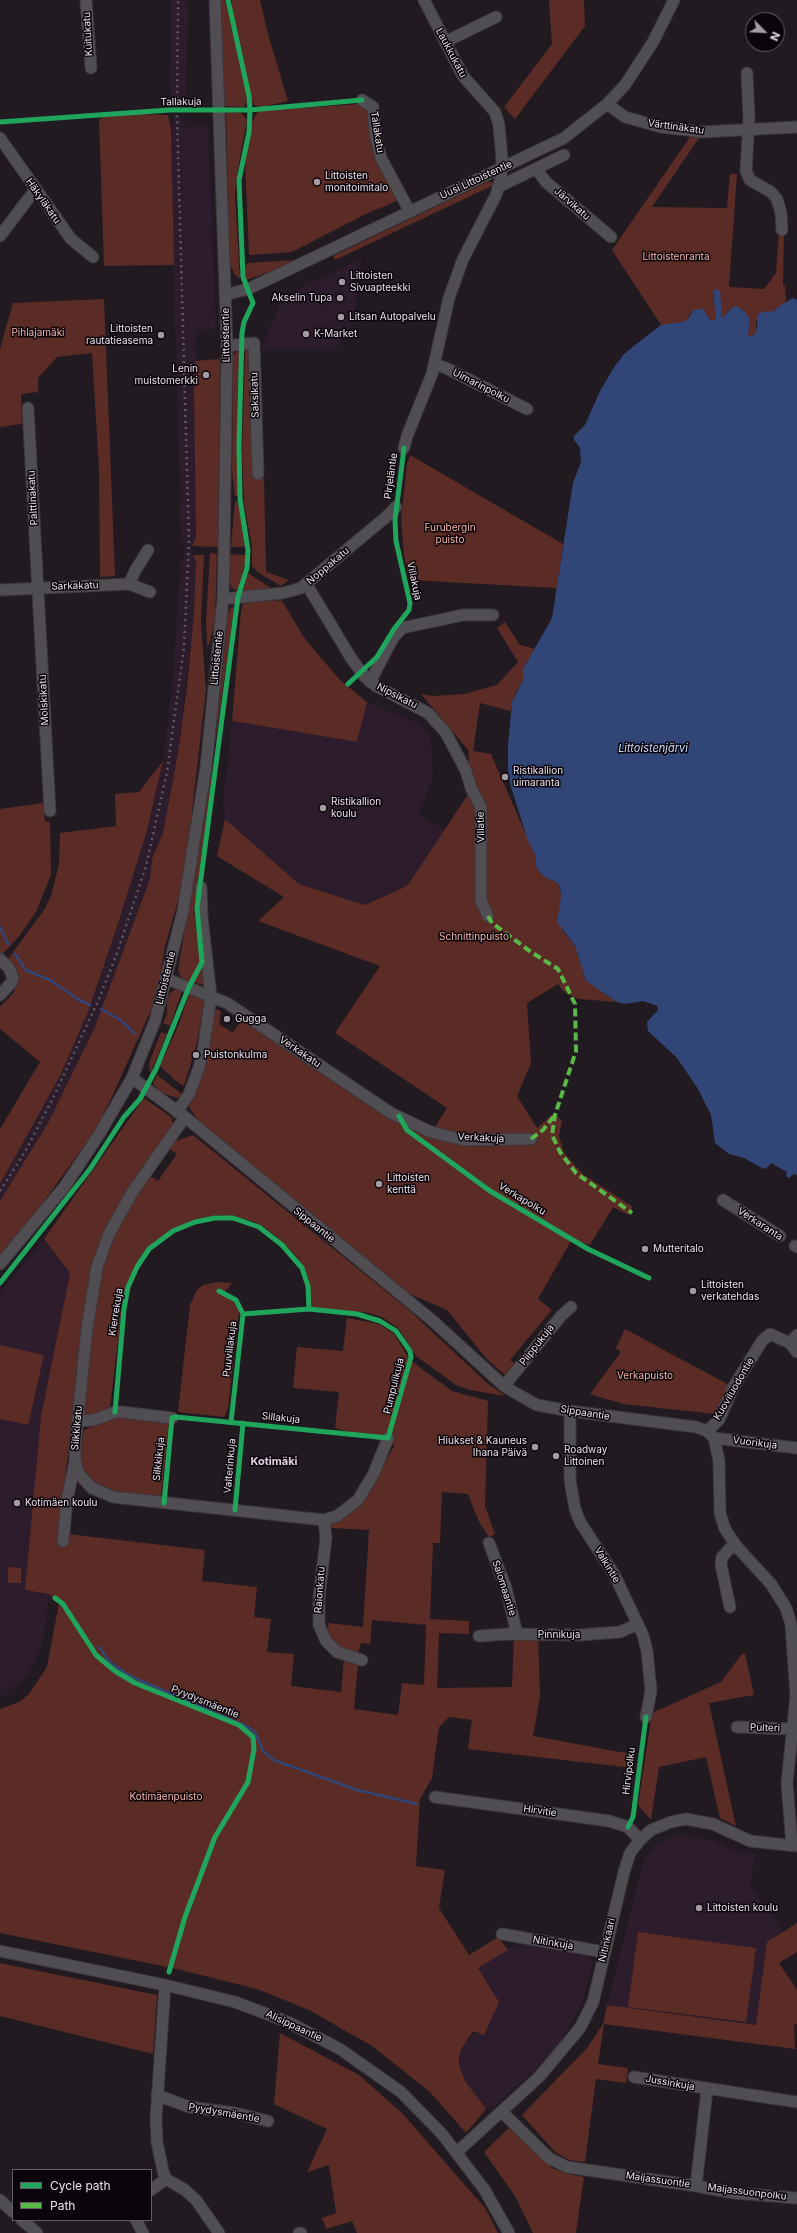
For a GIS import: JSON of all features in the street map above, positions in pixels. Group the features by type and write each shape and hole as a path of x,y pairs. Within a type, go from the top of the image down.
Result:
{"street":[{"name":"Kuitukatu","path":"86,0 90,68"},
{"name":"Littoistentie","path":"0,1264 65,1186 98,1136 132,1078 155,1021 167,979 183,911 206,767 223,599 227,346 215,0"},
{"name":"Laukkukatu","path":"424,0 463,76 495,112 499,125 502,168"},
{"name":"Uusi Littoistentie","path":"225,295 248,289 564,138 607,104 625,85 643,59 674,0"},
{"path":"445,42 496,17"},
{"path":"747,73 748,129 746,171 750,180 771,192 777,199 781,213 782,230"},
{"name":"Tallakatu","path":"362,100 371,105 374,110 378,151 386,171 410,212"},
{"name":"Värttinäkatu","path":"607,104 625,117 661,127 701,132 797,127"},
{"name":"Häkyläkatu","path":"0,138 35,190 71,239 93,257"},
{"path":"498,187 564,155"},
{"name":"Pirjeläntie","path":"404,448 434,364 445,312 454,283 498,187 502,168"},
{"name":"Järvikatu","path":"536,169 546,182 611,237"},
{"path":"0,236 35,190"},
{"name":"Saksikatu","path":"227,346 254,343 258,474"},
{"name":"Uimarinpolku","path":"434,364 446,368 527,409"},
{"name":"Palttinakatu","path":"28,408 38,588"},
{"name":"Noppakatu","path":"223,599 289,592 307,585 396,507"},
{"path":"129,584 148,550"},
{"name":"Sarkakatu","path":"0,590 129,584 150,592"},
{"name":"Nipsikatu","path":"307,585 356,666 370,682 428,713 446,733 450,744"},
{"name":"Molskikatu","path":"38,588 50,811"},
{"path":"370,682 393,638 402,628 463,615 493,615"},
{"name":"Villatie","path":"450,744 466,771 471,788 481,807 481,901 488,916"},
{"name":"Silkkikatu","path":"201,888 202,917 211,996 204,1045 199,1068 181,1115 116,1220 102,1250 89,1306 75,1461 79,1474 87,1483 99,1492 112,1497 324,1520 337,1516 358,1500 379,1463 388,1438"},
{"path":"0,959 12,973 13,980 0,995"},
{"name":"Verkakatu","path":"167,979 227,1003 391,1112 431,1132"},
{"name":"Sippaantie","path":"132,1078 181,1115 433,1321 504,1386 537,1405 570,1411 696,1427 710,1434"},
{"name":"Verkakuja","path":"431,1132 464,1140 531,1139"},
{"name":"Verkaranta","path":"723,1200 780,1236"},
{"name":"Piippukuja","path":"504,1386 560,1316 571,1307"},
{"name":"Kuoviluodontie","path":"710,1434 719,1420 734,1386 762,1341 770,1334 793,1339"},
{"path":"793,1339 797,1352"},
{"name":"Valkintie","path":"570,1411 570,1480 575,1509 580,1522 614,1574 638,1624 647,1651 651,1691 646,1717"},
{"path":"78,1421 94,1420 114,1412 172,1418"},
{"path":"710,1434 718,1461 720,1513 725,1529 734,1544 779,1596 789,1615 795,1635 796,1696 787,1783 794,1846"},
{"name":"Vuorikuja","path":"710,1434 797,1448"},
{"path":"63,1541 67,1501 75,1461"},
{"name":"Raionkatu","path":"324,1520 326,1538 319,1598 319,1626 326,1641 337,1652 362,1660"},
{"name":"Salomaantie","path":"488,1543 506,1588 518,1634"},
{"path":"730,1607 721,1565 722,1557 734,1544"},
{"name":"Pinnikuja","path":"479,1636 518,1634 579,1635 620,1632 638,1624"},
{"name":"Pulteri","path":"737,1727 793,1729"},
{"name":"Hirvitie","path":"435,1797 609,1821 628,1827 640,1840"},
{"name":"Nitinkaari","path":"457,2152 539,2077 580,2028 593,2002 604,1952 630,1853 640,1840 651,1830 671,1822 686,1819 713,1824 750,1842 794,1846"},
{"name":"Nitinkuja","path":"502,1934 604,1952"},
{"name":"Alisippaantie","path":"0,1951 165,1985 256,2008 294,2024 340,2049 400,2092 422,2112 457,2152 492,2201 509,2233"},
{"path":"165,1985 157,2095 157,2142 163,2171 166,2179 185,2190 196,2200 219,2233"},
{"name":"Jussinkuja","path":"634,2077 707,2090"},
{"path":"707,2090 797,2102"},
{"name":"Maijassuontie","path":"502,2112 549,2158 567,2167 696,2186 707,2090"},
{"name":"Pyydysmäentie","path":"157,2095 189,2107 235,2113 268,2121"},
{"path":"152,2189 166,2179"},
{"name":"Maijassuonpolku","path":"696,2186 734,2192 797,2198"},
{"path":"0,2200 12,2211"},
{"path":"23,2221 37,2233"},
{"path":"137,2221 143,2233"}],"shaded area":[{"path":"171,0 188,0 186,93 182,104 174,104 170,91"},
{"path":"174,116 182,116 185,127 208,126 216,329 197,330 194,392 196,537 192,544 193,555 196,561 194,613 178,753 163,833 152,859 150,879 94,1029 48,1123 0,1201 0,1184 60,1076 88,1012 116,930 146,834 163,761 173,681 180,566 184,555 185,544 181,536 177,393 178,382 174,307 171,128"},
{"path":"361,259 354,323 336,349 261,350 282,297"},
{"name":"Ristikallion koulu","path":"367,702 420,724 431,739 433,777 419,815 445,830 407,886 365,905 299,884 225,819 223,801 232,721 357,742"},
{"name":"Kotimäen koulu","path":"44,1239 70,1273 41,1416 26,1590 49,1594 46,1624 40,1650 29,1673 5,1695 0,1697 0,1293"},
{"name":"Littoisten koulu","path":"681,1836 713,1840 727,1848 755,1855 750,1885 783,1932 767,1942 756,2025 607,2005 641,1869 647,1855 657,1844 671,1837"},
{"path":"517,1944 587,1954 593,1965 581,2005 561,2041 548,2057 493,2108 491,2106 486,2109 465,2081 459,2064 459,2057 462,2048 474,2031 484,2035 477,1968"}],"green space":[{"path":"220,0 225,0 248,100 244,107 225,106"},
{"path":"232,0 260,0 268,34 288,101 262,107 256,106 252,102 232,13"},
{"path":"549,0 584,0 585,26 515,119 504,107 552,44"},
{"name":"Littoisten monitoimitalo","path":"360,104 366,105 370,114 372,150 397,201 368,213 292,252 249,255 245,163 251,125 256,114 259,111"},
{"path":"226,112 241,113 247,120 235,194 240,279 235,275 230,264"},
{"path":"109,113 168,115 171,128 174,265 104,266 99,120"},
{"name":"Littoistenranta","path":"690,137 699,138 652,207 727,208 730,174 737,174 729,287 764,289 776,273 779,232 784,233 783,285 785,286 786,301 777,309 756,321 756,333 752,337 748,335 750,319 742,309 731,308 722,319 719,290 713,291 716,320 710,320 703,309 690,313 688,319 682,323 661,325 612,250"},
{"path":"487,182 492,182 494,185 335,260 333,256"},
{"path":"294,260 269,272 246,280 245,266 248,263"},
{"name":"Pihlajamäki","path":"104,299 115,576 100,577 99,469 92,353 57,357 38,378 38,392 21,394 22,424 0,427 0,349 13,303"},
{"path":"239,349 238,496 235,496 232,472 233,356"},
{"path":"248,349 253,477 264,478 266,572 289,580 281,586 259,573 252,566 252,546 244,504 242,453 245,350"},
{"path":"220,359 218,547 192,546 196,537 195,361"},
{"name":"Furubergin puisto","path":"410,455 563,544 557,588 409,580 404,555 401,519 407,464"},
{"path":"235,501 238,501 246,544 244,547 231,547"},
{"path":"210,553 217,554 215,621 209,645 207,646 206,621"},
{"path":"230,554 245,555 246,560 238,591 231,588"},
{"path":"193,555 204,555 201,623 206,690 184,881 165,946 159,982 152,1008 110,1101 92,1135 28,1223 0,1256 0,1201 48,1123 94,1029 150,879 152,859 163,833 178,753 187,687 194,613 196,561"},
{"path":"248,573 274,590 243,591"},
{"path":"248,601 282,601 305,639 340,680 367,702 357,742 232,721 241,611 243,604"},
{"path":"232,606 234,608 213,759 227,614"},
{"name":"Schnittinpuisto","path":"505,622 520,645 535,649 523,669 523,680 516,692 510,711 480,703 473,751 491,754 535,855 536,866 543,876 558,883 561,896 562,930 575,946 586,981 617,1002 579,999 564,992 558,984 527,1003 531,1063 517,1096 537,1128 554,1113 562,1121 559,1136 564,1153 583,1174 633,1207 628,1215 613,1207 590,1245 572,1239 538,1299 552,1310 510,1360 515,1364 506,1376 486,1358 447,1310 403,1291 200,1123 189,1107 203,1073 211,1040 213,1008 221,1011 219,1024 233,1033 243,1018 429,1135 448,1142 433,1130 447,1108 335,1033 380,966 258,921 284,897 217,856 225,819 299,884 365,905 407,886 467,796 469,751 421,694 433,696 464,694 497,685 518,662 497,628"},
{"path":"163,761 146,834 116,930 88,1012 60,1076 0,1184 0,1129 40,1062 0,1029 0,1007 14,992 19,975 8,959 44,910 51,896 59,864 60,833 116,826 115,794 139,792"},
{"path":"210,773 212,776 194,911 204,985 182,979 178,971"},
{"path":"43,803 45,822 50,822 51,875 36,912 20,935 2,955 0,952 0,809"},
{"path":"176,989 182,991 170,1026 163,1023 167,1014 167,1001 170,993"},
{"path":"190,992 205,997 197,1043 184,1086 176,1081 160,1066 179,1024"},
{"path":"161,1032 167,1034 150,1074 149,1063"},
{"path":"157,1075 182,1094 178,1098 161,1093 153,1083"},
{"name":"Kotimäenpuisto","path":"144,1098 171,1117 173,1123 136,1179 94,1262 83,1319 59,1533 205,1550 202,1581 257,1587 254,1617 271,1619 267,1652 294,1654 291,1686 341,1692 344,1659 358,1664 354,1709 398,1715 402,1683 424,1685 426,1625 372,1620 370,1644 361,1643 358,1654 335,1645 329,1637 328,1623 363,1627 369,1530 331,1528 331,1522 361,1501 395,1445 335,1428 339,1392 293,1388 297,1347 343,1351 347,1318 379,1324 394,1334 410,1360 452,1391 488,1401 485,1506 495,1534 489,1537 479,1522 468,1494 442,1492 440,1543 433,1543 430,1619 469,1621 469,1634 439,1633 437,1688 512,1687 514,1636 538,1632 540,1697 533,1736 631,1754 633,1768 468,1749 472,1720 449,1717 439,1727 432,1778 420,1799 416,1866 445,1870 439,1908 469,1955 498,1937 508,1950 478,1968 499,2002 484,2035 473,2031 462,2048 459,2057 459,2064 465,2081 486,2109 466,2133 430,2092 372,2046 309,2010 257,1989 177,1969 0,1933 0,1709 19,1702 29,1694 47,1667 59,1603 49,1594 25,1590 41,1416 70,1273 44,1239"},
{"path":"193,1135 410,1311 487,1383 505,1396 470,1390 456,1385 416,1356 399,1329 382,1317 369,1313 312,1307 308,1277 299,1260 290,1249 267,1229 255,1222 233,1216 219,1215 196,1219 173,1229 147,1248 141,1256 126,1286 123,1298 110,1408 83,1417 100,1264 119,1221 150,1176 158,1181 177,1154 168,1148 173,1142"},
{"path":"217,1282 232,1283 223,1294 236,1304 239,1312 228,1408 224,1417 178,1412 190,1305 197,1290 203,1285"},
{"name":"Verkapuisto","path":"625,1329 731,1386 716,1414 623,1404 590,1394 621,1352 616,1348"},
{"path":"0,1345 44,1355 28,1425 0,1419"},
{"path":"115,1416 169,1420 161,1498 100,1489 86,1477 79,1455 84,1430"},
{"path":"8,1567 21,1568 21,1583 8,1583"},
{"path":"745,1653 754,1695 709,1703 736,1826 720,1818 706,1757 659,1767 651,1820 638,1805 652,1713 721,1682 741,1655"},
{"path":"797,1923 797,1952 779,1963 797,1990 797,2024 794,2024 795,2049 604,2024 598,2064 628,2068 626,2083 596,2079 585,2162 569,2160 555,2152 522,2115 587,2048 603,2024 607,2005 756,2025 767,1942"},
{"path":"638,1932 756,1948 746,2022 628,2007"},
{"path":"0,1963 157,1995 153,2054 0,2016"},
{"path":"280,2033 359,2075 402,2113 485,2208 498,2233 357,2233 352,2221 326,2229 322,2218 336,2213 329,2165 307,2172 327,2129 274,2104"},
{"path":"511,2126 552,2168 568,2174 584,2177 576,2233 533,2233 515,2196 484,2152"}],"water":[{"name":"Littoistenjärvi","path":"713,290 720,290 722,318 733,307 737,306 745,312 750,319 748,335 750,337 756,333 758,315 761,312 774,311 779,306 793,298 797,300 797,1175 794,1174 789,1178 786,1176 787,1172 771,1163 766,1169 760,1167 744,1158 729,1154 715,1143 711,1115 698,1089 677,1058 648,1031 647,1022 658,1010 657,1006 643,1001 625,1004 617,1002 586,981 575,946 557,922 561,896 558,883 543,876 536,866 535,855 528,841 510,784 508,770 508,745 512,702 523,680 523,669 552,618 573,483 581,462 580,448 574,440 574,436 585,425 600,391 624,354 661,325 682,322 688,319 693,310 703,309 710,320 716,320"}],"waterway":[{"path":"0,927 8,944"},
{"path":"15,954 26,970 50,980 79,1000 90,1005"},
{"path":"101,1009 122,1021 135,1034"},
{"path":"99,1647 110,1662 130,1676 248,1727 255,1732 263,1751 274,1760 357,1790 417,1804"}],"railway":[{"path":"0,1191 26,1150 53,1098 99,999 117,953 146,866 167,772 184,647 189,543 177,116 178,0"}],"marked path":[{"path":"488,916 492,923 531,952 558,969 575,1004 576,1051 555,1115 552,1135 560,1152 576,1173 632,1213"},
{"path":"531,1139 543,1130 554,1116"}],"cycle path":[{"path":"0,1283 90,1169 124,1117 140,1099 156,1069 189,987 202,962 197,908 238,597 247,568 248,550 240,499 239,446 242,333 244,322 253,303 243,277 239,180 249,132 250,110 249,96 228,0"},
{"name":"Tallakuja","path":"0,122 169,110 250,110 362,100"},
{"name":"Villakuja","path":"348,684 377,657 394,629 409,610 410,603 396,541 395,520 404,448"},
{"name":"Verkapolku","path":"399,1116 407,1130 490,1191 588,1249 649,1278"},
{"name":"Kierrekuja","path":"115,1412 124,1309 128,1287 137,1267 149,1249 173,1231 195,1222 215,1218 233,1218 259,1227 282,1245 302,1268 308,1286 309,1309"},
{"name":"Puuvillakuja","path":"219,1291 236,1300 243,1314 231,1422"},
{"name":"Pumpulikuja","path":"164,1503 172,1418 176,1417 388,1438 411,1357 410,1351 396,1331 380,1321 357,1314 309,1309 243,1314"},
{"name":"Valterinkuja","path":"235,1510 243,1423"},
{"path":"55,1598 63,1604 96,1655 115,1671 135,1683 239,1725 253,1737 254,1749 248,1782 215,1837 185,1917 169,1972"},
{"name":"Hirvipolku","path":"628,1827 633,1817 646,1717"}],"place":[{"name":"Littoisten monitoimitalo","path":"317,182"},
{"name":"Littoisten Sivuapteekki","path":"342,282"},
{"name":"Akselin Tupa","path":"340,298"},
{"name":"Litsan Autopalvelu","path":"341,317"},
{"name":"K-Market","path":"306,334"},
{"name":"Littoisten rautatieasema","path":"161,335"},
{"name":"Lenin muistomerkki","path":"206,375"},
{"name":"Ristikallion uimaranta","path":"505,777"},
{"name":"Ristikallion koulu","path":"323,808"},
{"name":"Gugga","path":"227,1019"},
{"name":"Puistonkulma","path":"196,1055"},
{"name":"Littoisten kenttä","path":"379,1184"},
{"name":"Mutteritalo","path":"645,1249"},
{"name":"Littoisten verkatehdas","path":"693,1291"},
{"name":"Hiukset & Kauneus Ihana Päivä","path":"535,1447"},
{"name":"Roadway Littoinen","path":"556,1456"},
{"name":"Kotimäen koulu","path":"17,1503"},
{"name":"Littoisten koulu","path":"699,1908"}],"district":[{"name":"Kotimäki","path":"274,1462"}]}
